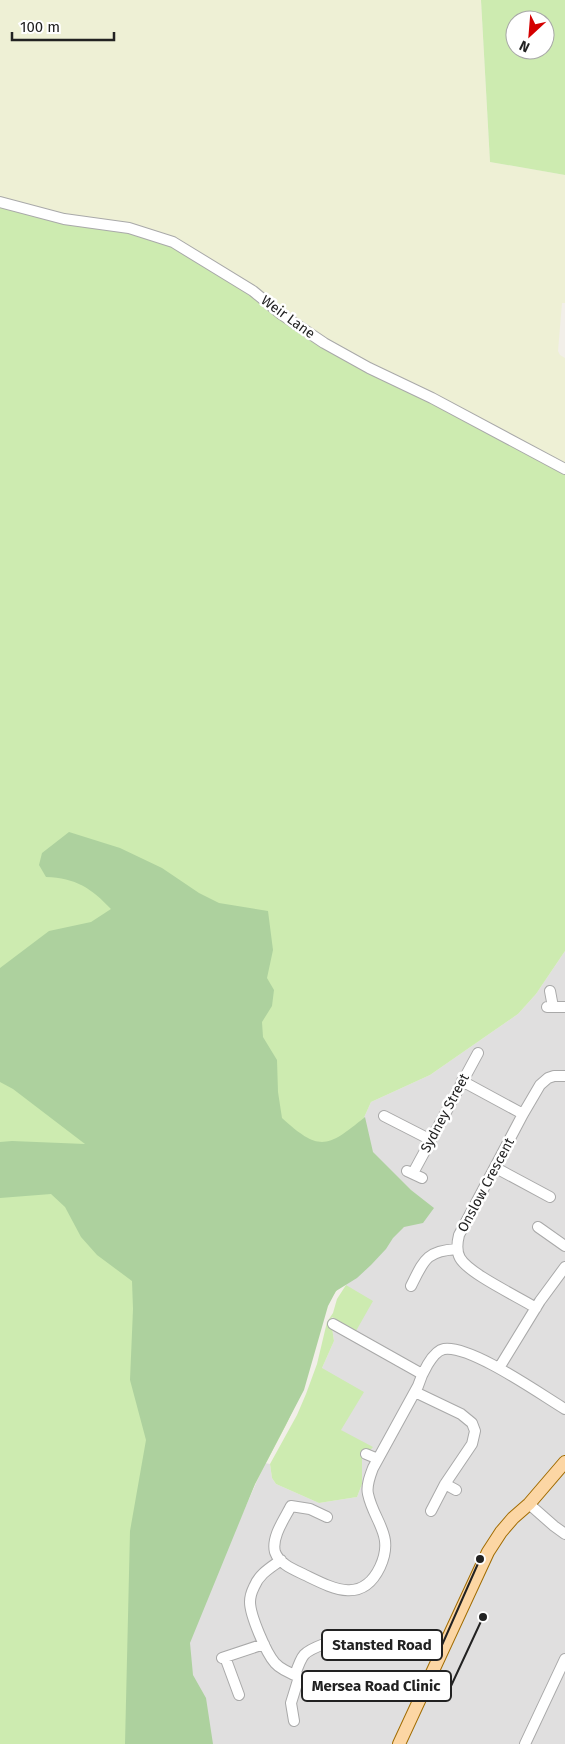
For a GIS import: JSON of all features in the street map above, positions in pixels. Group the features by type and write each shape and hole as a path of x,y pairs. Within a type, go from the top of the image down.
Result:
{"main road":[{"path":"399,1744 488,1552 501,1532 529,1504 565,1462"}],"street":[{"name":"Weir Lane","path":"0,202 64,218 129,228 173,242 253,291 281,314 324,343 368,368 441,403 565,469"},
{"path":"550,991 550,1007 565,1007"},
{"name":"Sydney Street","path":"414,1174 478,1053"},
{"name":"Onslow Crescent","path":"536,1308 478,1275 465,1265 459,1257 457,1249 459,1235 523,1114 544,1081 554,1076 565,1076"},
{"path":"462,1081 523,1114"},
{"path":"389,1116 431,1140"},
{"path":"496,1168 550,1197"},
{"path":"528,1198 533,1188"},
{"path":"539,1231 565,1246"},
{"path":"411,1286 412,1273 432,1253 457,1249"},
{"path":"499,1368 536,1308 565,1267"},
{"path":"337,1328 422,1374"},
{"path":"327,1517 310,1509 291,1513 274,1542 276,1553 290,1568 339,1590 360,1588 374,1577 385,1553 386,1541 368,1494 369,1480 415,1392 422,1374 436,1353 444,1349 465,1352 499,1368 565,1409"},
{"path":"415,1392 462,1414 472,1423 475,1430 472,1444 445,1484 432,1511"},
{"path":"366,1454 378,1460"},
{"path":"445,1484 456,1490"},
{"path":"529,1504 565,1534"},
{"path":"281,1560 262,1573 254,1587 250,1600 253,1618 275,1664 299,1677"},
{"path":"239,1695 226,1654 264,1644"},
{"path":"294,1721 291,1703 299,1677 300,1660 306,1651 324,1644"},
{"path":"525,1744 560,1682 565,1659"}],"shaded area":[{"path":"565,951 565,1744 205,1744 185,1642 265,1463 270,1464 272,1478 276,1484 319,1503 357,1497 362,1484 362,1459 341,1430 322,1368 334,1341 332,1317 356,1331 346,1285 370,1159 362,1122 371,1102 430,1075 518,1014 536,994"}],"green space":[{"path":"0,0 481,0 490,162 565,175 565,303 562,303 558,351 565,358 565,469 0,202"},
{"path":"481,0 565,0 565,175 490,162"},
{"path":"0,202 173,242 324,343 565,469 565,951 536,994 518,1014 430,1075 371,1102 362,1122 343,1282 325,1306 302,1390 255,1484 185,1642 205,1744 0,1744"},
{"path":"69,832 120,848 162,868 199,893 219,903 268,911 273,950 267,978 274,990 272,1006 262,1022 263,1037 277,1060 278,1092 282,1118 306,1137 324,1142 342,1135 365,1117 373,1152 411,1190 434,1208 423,1223 404,1227 371,1265 357,1278 336,1291 328,1306 304,1390 255,1484 190,1643 193,1675 206,1698 213,1744 125,1744 130,1531 146,1440 130,1380 133,1309 132,1281 97,1255 81,1237 65,1207 51,1194 0,1198 0,1142 85,1144 13,1089 0,1082 0,968 49,931 91,922 111,909 97,895 74,882 66,879 46,877 39,865 42,853"},
{"path":"346,1285 373,1301 356,1331 332,1317 334,1341 322,1368 364,1392 341,1430 373,1447 362,1459 362,1484 357,1497 319,1503 276,1484 272,1478 270,1464 297,1415 306,1394 317,1364 327,1322 333,1313 337,1299"}],"place":[{"name":"Stansted Road","path":"480,1559"},
{"name":"Mersea Road Clinic","path":"483,1617"}]}
